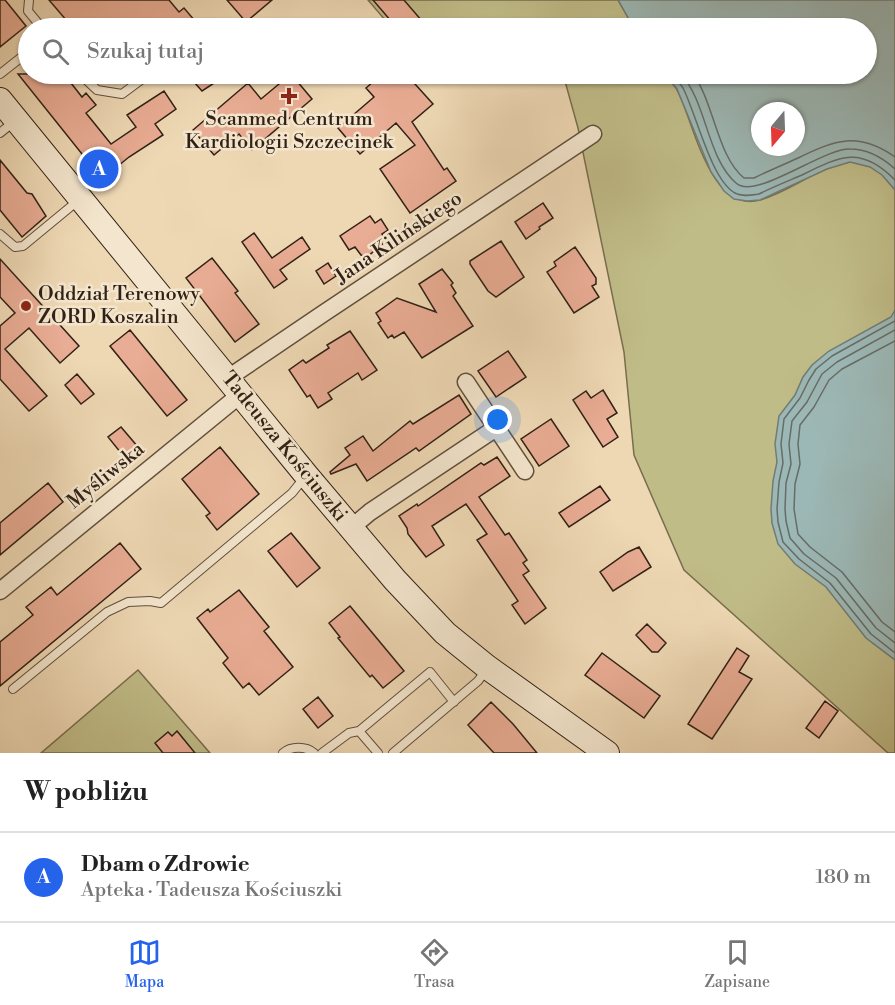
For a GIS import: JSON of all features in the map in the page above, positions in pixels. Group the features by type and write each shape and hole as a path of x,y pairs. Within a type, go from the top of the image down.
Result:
{"street":[{"name":"Tadeusza Kościuszki","path":"0,100 8,126 81,198 306,476 395,580 445,633 596,750"},
{"name":"Jana Kilińskiego","path":"234,386 593,134"},
{"path":"466,382 525,471"},
{"name":"Myśliwska","path":"0,591 234,386"},
{"path":"351,528 370,512 496,428"}],"lane":[{"path":"29,0 28,11 34,18"},
{"path":"0,74 18,60"},
{"path":"91,84 97,90 122,94 136,84"},
{"path":"0,234 15,247 23,246 81,198"},
{"path":"13,689 107,612 128,602 161,603 292,493 306,476"},
{"path":"393,753 478,681 488,667"},
{"path":"322,753 349,733 360,731 430,672 454,702"},
{"path":"360,731 378,753"},
{"path":"283,753 286,750 298,748 309,749 314,753"}],"shaded area":[{"path":"368,0 618,0 628,18 383,18"},
{"path":"895,27 895,753 888,753 684,570 634,455 624,352 578,128 566,84 673,84 706,163 716,180 728,193 743,201 760,200 827,169 850,162 864,84 877,84 877,56"},
{"path":"138,670 210,753 41,753"}],"water":[{"path":"618,0 895,0 895,190 882,175 870,167 850,162 827,169 760,200 747,201 734,199 724,191 711,172 677,89 673,84 877,84 877,18 628,18"},
{"path":"895,310 895,660 866,638 826,587 795,564 778,544 771,509 777,462 775,444 779,416 795,395 803,377 812,365 829,351 891,317"}],"building":[{"path":"0,0 5,0 20,18 18,32 0,47"},
{"path":"49,0 169,0 179,12 184,8 192,18 64,18"},
{"path":"227,0 272,0 251,18 243,18"},
{"path":"373,0 404,0 419,18 388,18"},
{"path":"26,84 72,84 82,97 86,93 96,105 86,113 111,144 136,127 127,115 164,91 176,109 155,124 163,135 129,157 102,179"},
{"path":"196,84 213,84 202,91"},
{"path":"247,84 261,99 279,84 299,84 312,99 252,150 239,134 214,155 193,130"},
{"path":"371,84 415,84 433,104 412,122 444,170 447,168 456,181 410,213 380,169 415,145 396,123 360,154 338,128 374,97 366,88"},
{"path":"0,160 27,193 32,194 46,216 22,237 0,210"},
{"path":"543,203 553,218 526,239 515,222"},
{"path":"370,216 375,223 381,219 388,230 382,234 386,241 367,257 361,255 355,247 349,250 340,236"},
{"path":"254,233 272,258 302,237 310,249 280,270 287,279 274,288 242,242"},
{"path":"501,241 524,277 496,297 488,291 470,261"},
{"path":"575,247 596,278 596,284 592,286 599,297 574,313 547,272 556,266 554,262"},
{"path":"212,258 238,291 235,293 259,324 235,342 186,278"},
{"path":"0,259 79,346 60,363 29,328 5,349 47,396 29,411 0,379 0,326 15,313 0,297"},
{"path":"328,263 336,276 324,284 316,271"},
{"path":"442,269 453,283 451,285 456,293 453,296 473,326 422,358 404,332 394,338 392,335 388,338 378,323 381,321 376,313 397,298 436,312 419,284"},
{"path":"130,330 187,400 167,416 110,346"},
{"path":"350,331 377,370 362,380 358,373 328,393 332,399 318,408 310,395 307,397 289,370 303,360 306,363 329,348 327,345"},
{"path":"508,351 526,377 496,397 478,371"},
{"path":"77,374 94,394 81,404 65,385"},
{"path":"603,390 617,413 607,419 618,437 603,447 573,400 586,391 591,398"},
{"path":"459,395 471,414 419,451 416,448 367,481 356,464 331,474 330,472 350,455 345,448 363,436 373,451 410,421 413,424"},
{"path":"551,419 569,446 539,466 521,439"},
{"path":"121,427 138,447 125,458 108,437"},
{"path":"220,447 259,494 217,530 206,516 210,513 182,479"},
{"path":"497,457 510,476 479,497 505,535 509,533 527,560 523,563 529,571 523,575 546,608 525,624 512,605 518,601 477,540 487,534 466,504 432,526 444,545 426,557 408,534 399,516 417,504 418,506 481,463 484,465"},
{"path":"48,483 63,502 0,555 0,523"},
{"path":"600,486 610,500 569,527 559,513"},
{"path":"291,533 320,568 297,587 268,551"},
{"path":"120,543 141,569 0,686 0,642 33,615 26,607 51,587 57,595"},
{"path":"639,547 651,567 613,591 600,572"},
{"path":"239,590 269,627 264,631 293,667 259,695 249,683 243,688 223,663 228,658 197,618 208,609 210,612"},
{"path":"350,606 404,671 383,688 372,675 370,677 338,638 340,637 329,623"},
{"path":"647,624 666,643 658,652 652,652 636,635"},
{"path":"737,648 749,656 739,672 752,679 712,739 688,724"},
{"path":"602,653 660,696 644,718 585,675"},
{"path":"318,697 333,716 318,728 303,709"},
{"path":"825,701 838,711 819,738 806,728"},
{"path":"491,702 537,753 494,753 468,725"},
{"path":"177,731 195,753 163,753 155,743 168,732 172,736"}],"place":[{"name":"Scanmed Centrum Kardiologii Szczecinek","path":"289,96"},
{"name":"Dbam o Zdrowie","path":"99,169"},
{"name":"Oddział Terenowy ZORD Koszalin","path":"26,306"}]}
